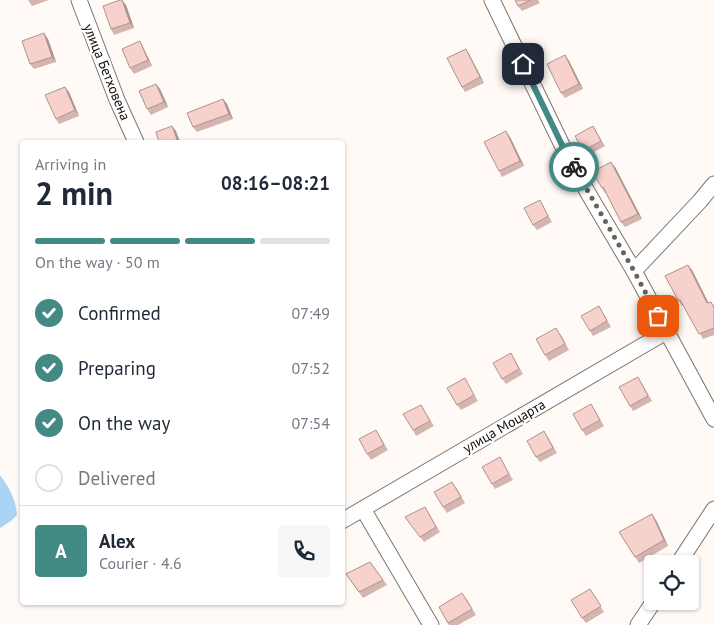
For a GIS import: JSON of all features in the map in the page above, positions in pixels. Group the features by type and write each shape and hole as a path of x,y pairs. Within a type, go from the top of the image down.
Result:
{"street":[{"name":"улица Бетховена","path":"79,0 135,140"},
{"path":"492,0 562,145 634,271 714,419"},
{"path":"634,271 714,184"},
{"name":"улица Моцарта","path":"345,519 666,332"},
{"path":"363,509 432,625"},
{"path":"684,555 714,509"},
{"path":"638,625 648,610"}],"water":[{"path":"0,475 12,494 17,515 0,528"}],"building":[{"path":"122,0 130,23 111,29 103,6"},
{"path":"515,0 531,0 518,6"},
{"path":"44,33 52,57 30,64 22,41"},
{"path":"140,41 148,60 130,68 122,49"},
{"path":"466,49 480,77 462,87 447,58"},
{"path":"565,55 579,84 561,93 547,64"},
{"path":"156,84 164,102 147,109 139,91"},
{"path":"65,87 75,110 56,119 45,95"},
{"path":"223,99 229,114 193,127 187,113"},
{"path":"172,126 177,140 158,140 156,132"},
{"path":"593,126 601,141 583,151 575,136"},
{"path":"506,131 520,161 499,171 484,142"},
{"path":"611,162 638,214 621,222 603,187 592,172"},
{"path":"540,200 548,216 533,225 524,208"},
{"path":"688,265 707,303 711,302 714,308 714,328 699,334 665,276"},
{"path":"599,306 607,321 590,331 581,316"},
{"path":"556,328 565,344 545,355 536,339"},
{"path":"511,353 519,369 502,379 493,363"},
{"path":"638,377 648,396 630,406 619,387"},
{"path":"465,378 474,395 457,405 447,388"},
{"path":"591,404 600,420 582,430 573,414"},
{"path":"421,405 430,421 413,430 403,414"},
{"path":"376,430 384,445 367,454 359,439"},
{"path":"544,431 553,448 536,457 527,441"},
{"path":"500,457 509,474 492,484 482,467"},
{"path":"452,482 461,497 443,507 434,492"},
{"path":"425,507 436,527 420,537 405,517"},
{"path":"652,514 664,540 635,557 619,532"},
{"path":"370,562 383,580 359,592 346,574"},
{"path":"590,589 601,606 582,618 571,600"},
{"path":"462,593 472,609 448,623 439,607"}],"way so far":[{"path":"574,167 658,316"}],"route":[{"path":"523,64 574,167"}]}
